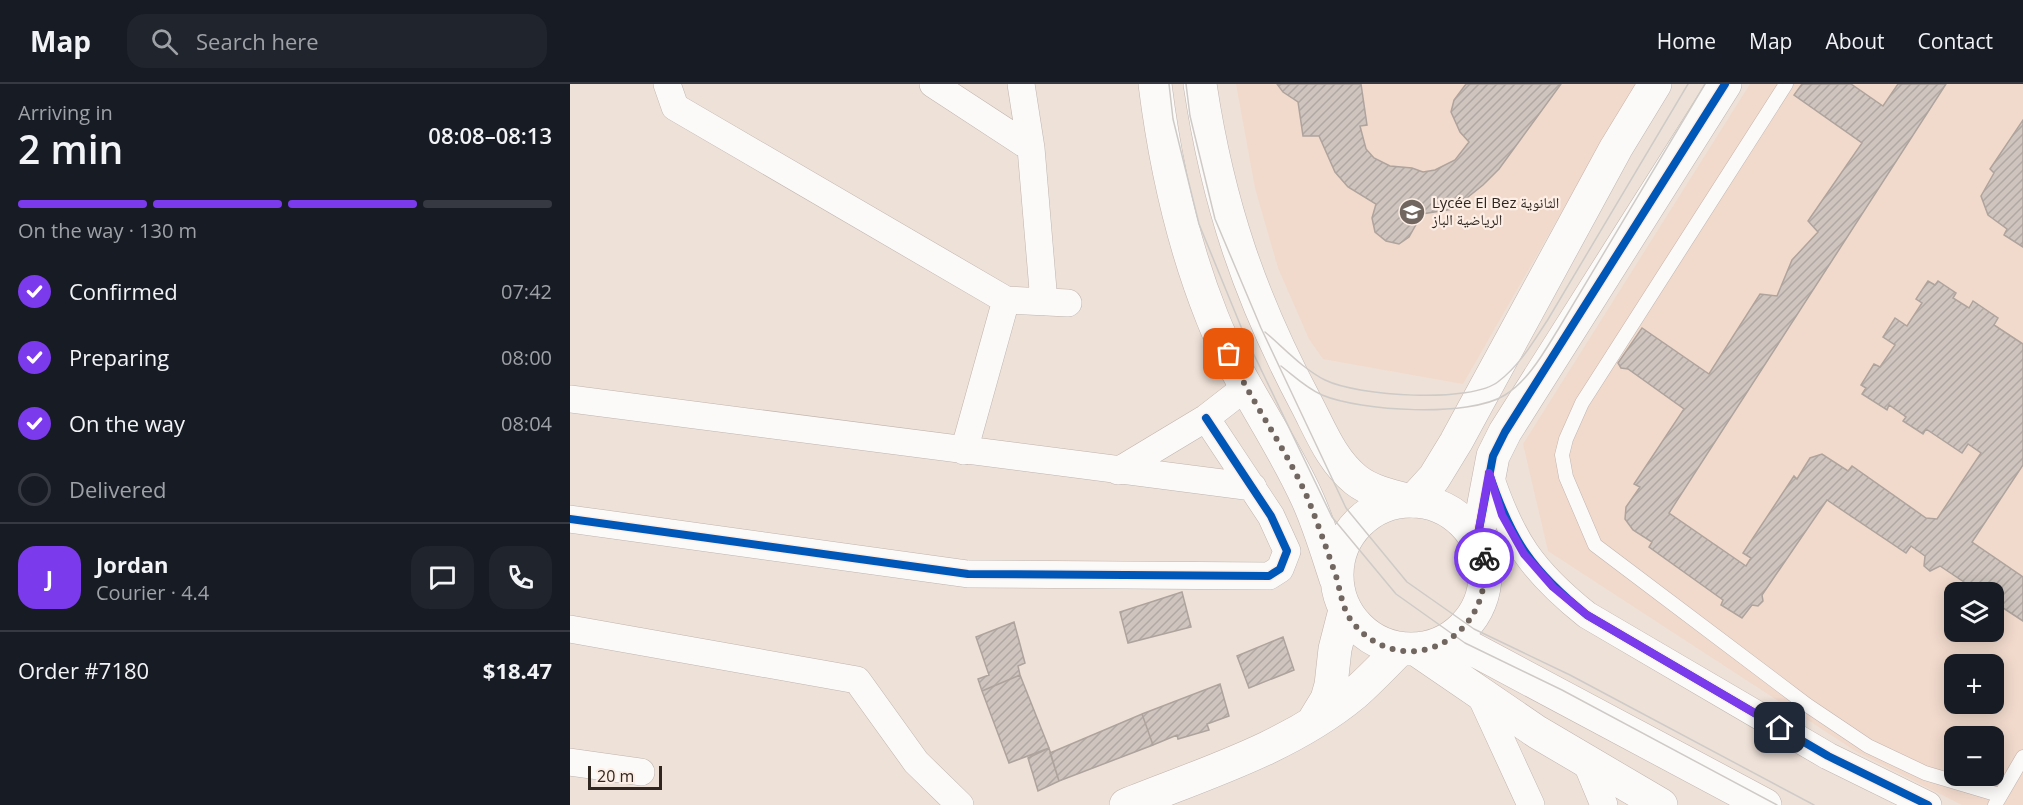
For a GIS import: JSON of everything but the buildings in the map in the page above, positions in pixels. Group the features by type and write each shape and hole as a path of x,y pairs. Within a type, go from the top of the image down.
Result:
{"main road":[{"path":"1155,84 1175,201 1190,255 1213,318 1246,387 1307,498 1345,610 1353,622 1368,636 1387,646 1409,650 1479,692 1587,764 1661,805"},
{"path":"1126,805 1277,743 1353,695 1409,650 1452,638 1468,625 1484,593 1486,574 1484,556 1477,540 1465,524 1450,512 1432,504 1380,493 1358,482 1337,462 1265,323 1224,207 1210,150 1200,84"},
{"path":"1336,579 1339,556 1347,536 1358,523 1389,504 1410,500 1434,478 1456,442 1616,148 1655,84"},
{"path":"1477,540 1493,456 1505,432 1725,84"},
{"path":"1313,722 1327,699 1335,649 1345,610"},
{"path":"1452,638 1765,805"}],"street":[{"path":"668,84 675,107 1006,300 1056,302 1022,84"},
{"path":"933,84 1031,148"},
{"path":"964,451 1006,300"},
{"path":"1118,471 1206,418 1246,387"},
{"path":"570,399 1253,487"},
{"path":"570,519 968,574 1269,576 1280,569 1287,551 1271,516 1206,418"},
{"path":"1489,473 1502,515 1524,554 1553,587 1587,615 1828,756 1928,805"},
{"path":"570,629 857,680 916,762 960,805"},
{"path":"1479,692 1531,805"},
{"path":"570,762 641,772"},
{"path":"1587,764 1604,805"}],"lane":[{"path":"1786,84 1582,403 1566,439 1562,455 1566,477 1595,545 1807,705 1868,746 1915,769 1997,800 2023,757"}],"shaded area":[{"name":"Lycée El Bez الثانوية الرياضية الباز","path":"1236,84 1635,84 1463,384 1323,359 1309,339 1278,268 1255,188"},
{"path":"1750,84 2023,84 2023,805 1962,805 1857,752 1548,551 1523,444"}],"tram line":[{"path":"1169,84 1173,119 1199,224 1244,334 1332,517 1396,594 1465,643 1562,690 1777,805"},
{"path":"1186,84 1190,116 1215,219 1261,328 1346,508 1407,582 1474,629 1570,675 1814,805"},
{"path":"1265,332 1301,364 1325,380 1341,386 1387,393 1441,395 1465,393 1485,388 1499,381 1520,361 1547,321 1688,84"},
{"path":"1281,366 1322,395 1362,405 1414,410 1441,409 1467,407 1505,395 1529,374 1542,356 1705,84"}],"cycle path":[{"path":"1477,540 1493,456 1505,432 1725,84"},
{"path":"570,519 968,574 1269,576 1280,569 1287,551 1271,516 1206,418"},
{"path":"1489,473 1506,517 1526,553 1552,584 1587,615 1828,756 1928,805"}],"way so far":[{"path":"1229,354 1307,498 1345,610 1362,632 1387,646 1400,649 1430,648 1452,638 1468,625 1478,610 1484,593 1486,574 1484,558"}],"place":[{"name":"Lycée El Bez الثانوية الرياضية الباز","path":"1412,212"}],"route":[{"path":"1484,558 1477,540 1489,473 1502,515 1524,554 1553,587 1587,615 1780,728"}]}
